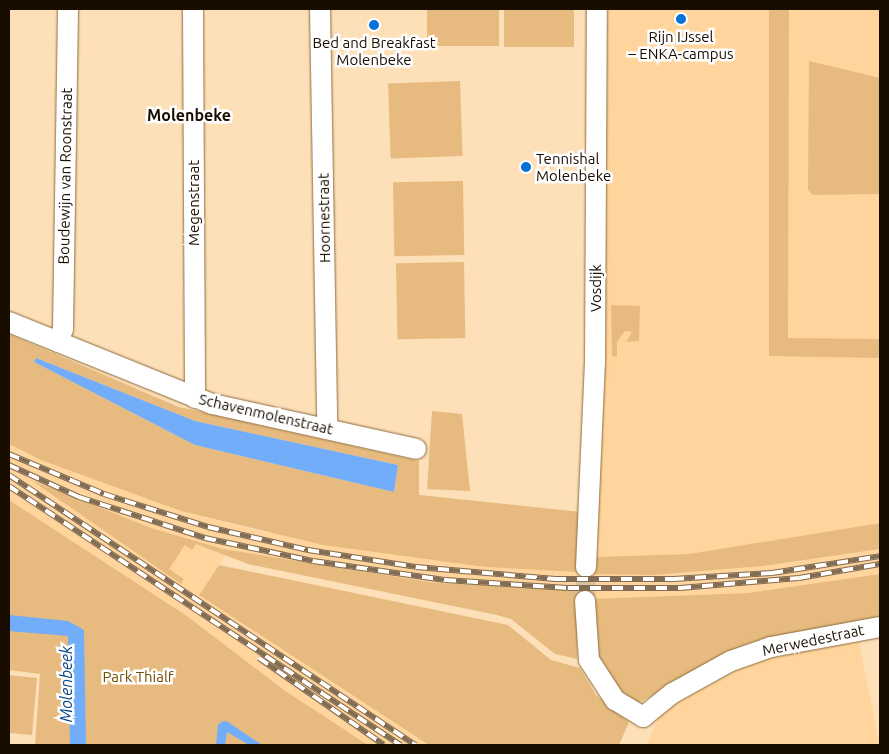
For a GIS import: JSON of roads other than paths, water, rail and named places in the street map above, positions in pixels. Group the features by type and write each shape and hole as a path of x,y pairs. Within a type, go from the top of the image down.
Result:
{"street":[{"name":"Boudewijn van Roonstraat","path":"58,342 63,329 68,9"},
{"name":"Megenstraat","path":"194,9 195,398"},
{"name":"Hoornestraat","path":"320,9 327,428"},
{"name":"Vosdijk","path":"586,567 595,363 597,9"},
{"name":"Schavenmolenstraat","path":"9,322 195,398 416,449"},
{"name":"Merwedestraat","path":"585,601 589,660 615,700 643,718 674,693 731,661 771,647 880,627"}],"water":[{"path":"36,358 195,421 398,465 394,492 195,445 34,362"},
{"path":"9,615 68,621 84,630 86,745 70,745 68,636 9,631"},
{"path":"223,721 228,722 262,745 249,745 227,732 225,745 216,745 218,725"}],"tunnel":[{"path":"585,601 586,567"}],"railway":[{"path":"9,454 104,494 208,527 308,550 416,567 555,579 673,579 772,573 880,556"},
{"path":"9,465 79,497 205,538 313,561 445,580 568,588 680,588 799,578 880,564"},
{"path":"9,475 416,745"},
{"path":"9,486 401,745"},
{"path":"259,658 384,745"}],"place":[{"name":"Rijn IJssel – ENKA-campus","path":"681,19"},
{"name":"Bed and Breakfast Molenbeke","path":"374,25"},
{"name":"Tennishal Molenbeke","path":"526,167"}],"district":[{"name":"Molenbeke","path":"189,115"}],"park label":[{"name":"Park Thialf","path":"138,677"}],"water label":[{"name":"Molenbeek","path":"66,684"}]}
